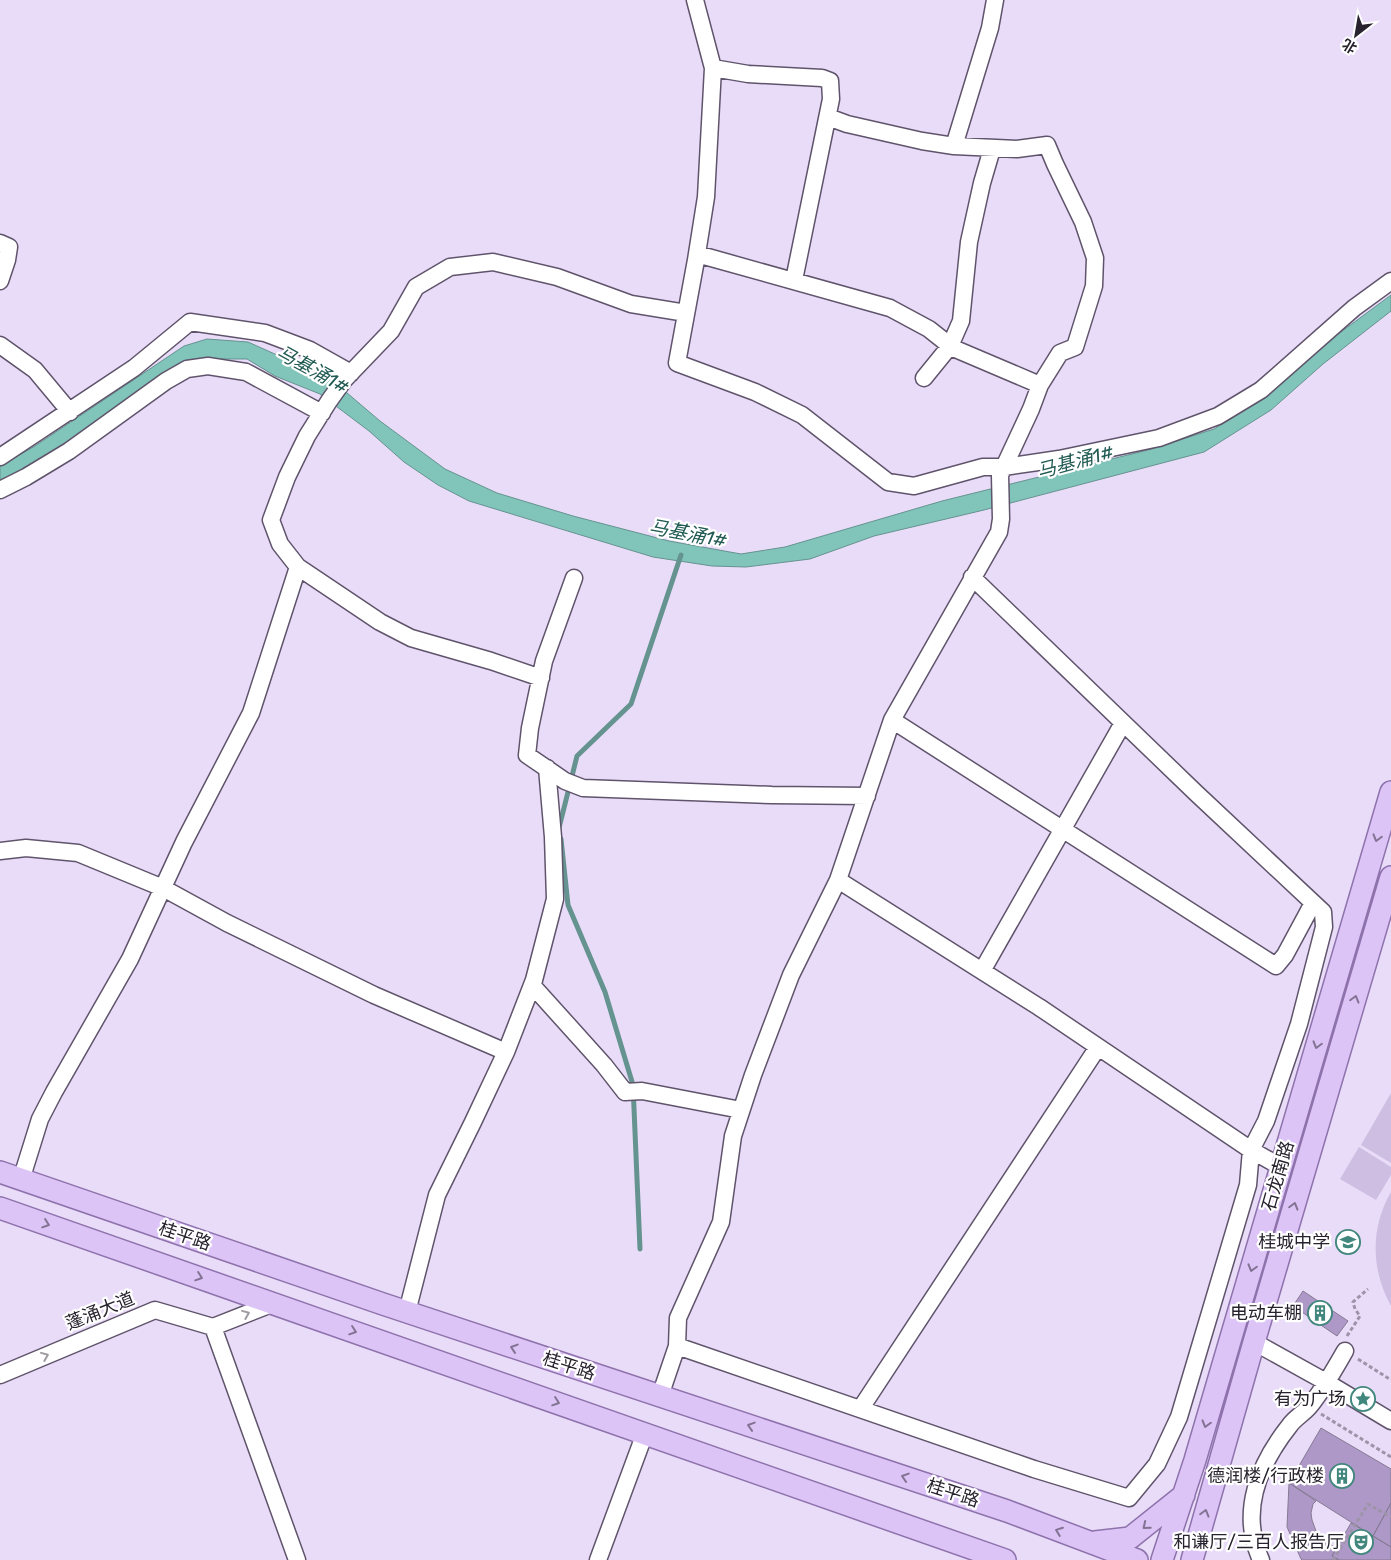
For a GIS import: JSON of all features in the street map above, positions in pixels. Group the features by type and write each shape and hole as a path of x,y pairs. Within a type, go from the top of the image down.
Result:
{"main road":[{"name":"石龙南路","path":"1162,1560 1195,1460 1391,792"},
{"name":"石龙南路","path":"1192,1560 1391,877"},
{"name":"桂平路","path":"0,1172 407,1312 1007,1511 1137,1560"},
{"name":"桂平路","path":"0,1208 1005,1560"},
{"path":"1090,1542 1130,1538 1184,1494"},
{"path":"1198,1538 1211,1560"}],"street":[{"path":"695,0 713,68 706,197 677,363 755,392 802,415 888,482 914,486 983,467 1002,471 1159,438 1218,416 1261,390 1354,308 1391,282"},
{"path":"954,146 990,28 995,0"},
{"path":"713,68 748,74 822,78 830,81 831,98 828,117 794,280"},
{"path":"660,1396 677,1346 678,1318 721,1222 733,1136 741,1110 791,975 838,880 892,720 999,532 1002,471 1040,385 1060,353 1076,347 1094,286 1095,258 1083,222 1054,164 1047,145 1017,149 954,146 922,141 847,124 828,117"},
{"path":"924,378 950,346 961,321 970,242 982,183 992,149"},
{"path":"0,244 9,247 0,281"},
{"path":"697,254 890,308 929,329 950,346 1040,385"},
{"path":"541,678 491,661 411,638 380,622 298,567 280,544 272,520 287,477 307,436 325,407 348,377 392,331 416,287 450,267 493,262 558,277 631,304 686,313"},
{"path":"0,458 134,368 190,322 265,333 310,350 348,377"},
{"path":"0,345 35,370 70,412"},
{"path":"0,490 26,477 70,450 166,381 187,370 208,366 246,372 325,407"},
{"path":"21,1180 40,1119 130,959 184,842 251,713 298,567"},
{"path":"677,1346 1034,1469 1129,1498 1156,1464 1179,1418 1248,1185 1251,1150 1266,1121 1299,1024 1324,927 1323,912 1122,723 972,577"},
{"path":"574,578 544,661 530,728 527,755 565,781 584,788 772,795 867,796"},
{"path":"892,720 1276,966 1285,955 1313,903"},
{"path":"982,971 1122,723"},
{"path":"407,1312 437,1195 506,1052 532,985 555,899 548,768"},
{"path":"0,851 26,848 78,853 163,888 227,923 365,990 506,1052"},
{"path":"838,880 982,971 1251,1150 1281,1167"},
{"path":"532,985 604,1065 625,1092 642,1091 741,1110"},
{"path":"1305,1001 1328,1009"},
{"path":"861,1408 1098,1047"},
{"path":"274,1303 213,1327 297,1560"},
{"name":"蓬涌大道","path":"0,1374 155,1310 213,1327"},
{"path":"1254,1342 1391,1421"},
{"path":"1261,1560 1254,1544 1252,1508 1261,1472 1271,1450 1291,1423 1309,1407 1345,1351"},
{"path":"598,1560 645,1433"}],"path":[{"path":"1368,1289 1353,1302 1360,1316 1347,1334 1345,1351 1391,1380"},
{"path":"1309,1407 1391,1457"},
{"path":"1333,1560 1368,1504 1391,1517"}],"shaded area":[{"path":"1391,295 1391,311 1323,364 1271,410 1204,452 984,510 874,536 810,559 746,567 712,566 653,557 469,501 438,485 404,462 369,431 320,394 275,376 247,359 203,359 107,415 36,464 0,480 0,466 35,446 184,346 207,339 248,342 333,381 380,421 445,469 497,493 573,516 669,541 741,554 785,547 942,501 1152,449 1214,429 1266,395 1326,343"},
{"path":"1391,1093 1391,1163 1361,1145"},
{"path":"1359,1147 1391,1167 1391,1175 1376,1200 1340,1179"},
{"path":"1391,1192 1391,1306 1384,1292 1377,1264 1376,1234 1384,1206"}],"building":[{"name":"电动车棚","path":"1303,1291 1348,1321 1337,1336 1293,1306"},
{"name":"德润楼/行政楼","path":"1321,1428 1391,1469 1391,1503 1373,1536 1289,1483"},
{"path":"1289,1483 1316,1501 1313,1504 1311,1513 1316,1531 1323,1539 1336,1548 1332,1556 1339,1560 1301,1559 1287,1527"},
{"path":"1391,1503 1391,1547 1373,1536"},
{"name":"和谦厅/三百人报告厅","path":"1351,1523 1391,1547 1391,1560 1339,1560 1332,1556"}],"waterway":[{"path":"559,828 577,756 631,704 681,555"},
{"path":"561,839 568,905 605,992 633,1085 640,1249"}],"place":[{"name":"桂城中学","path":"1348,1242"},
{"name":"电动车棚","path":"1320,1313"},
{"name":"有为广场","path":"1363,1399"},
{"name":"德润楼/行政楼","path":"1342,1476"},
{"name":"和谦厅/三百人报告厅","path":"1361,1542"}],"water label":[{"name":"马基涌1#","path":"313,369"},
{"name":"马基涌1#","path":"1075,461"},
{"name":"马基涌1#","path":"688,533"}]}
